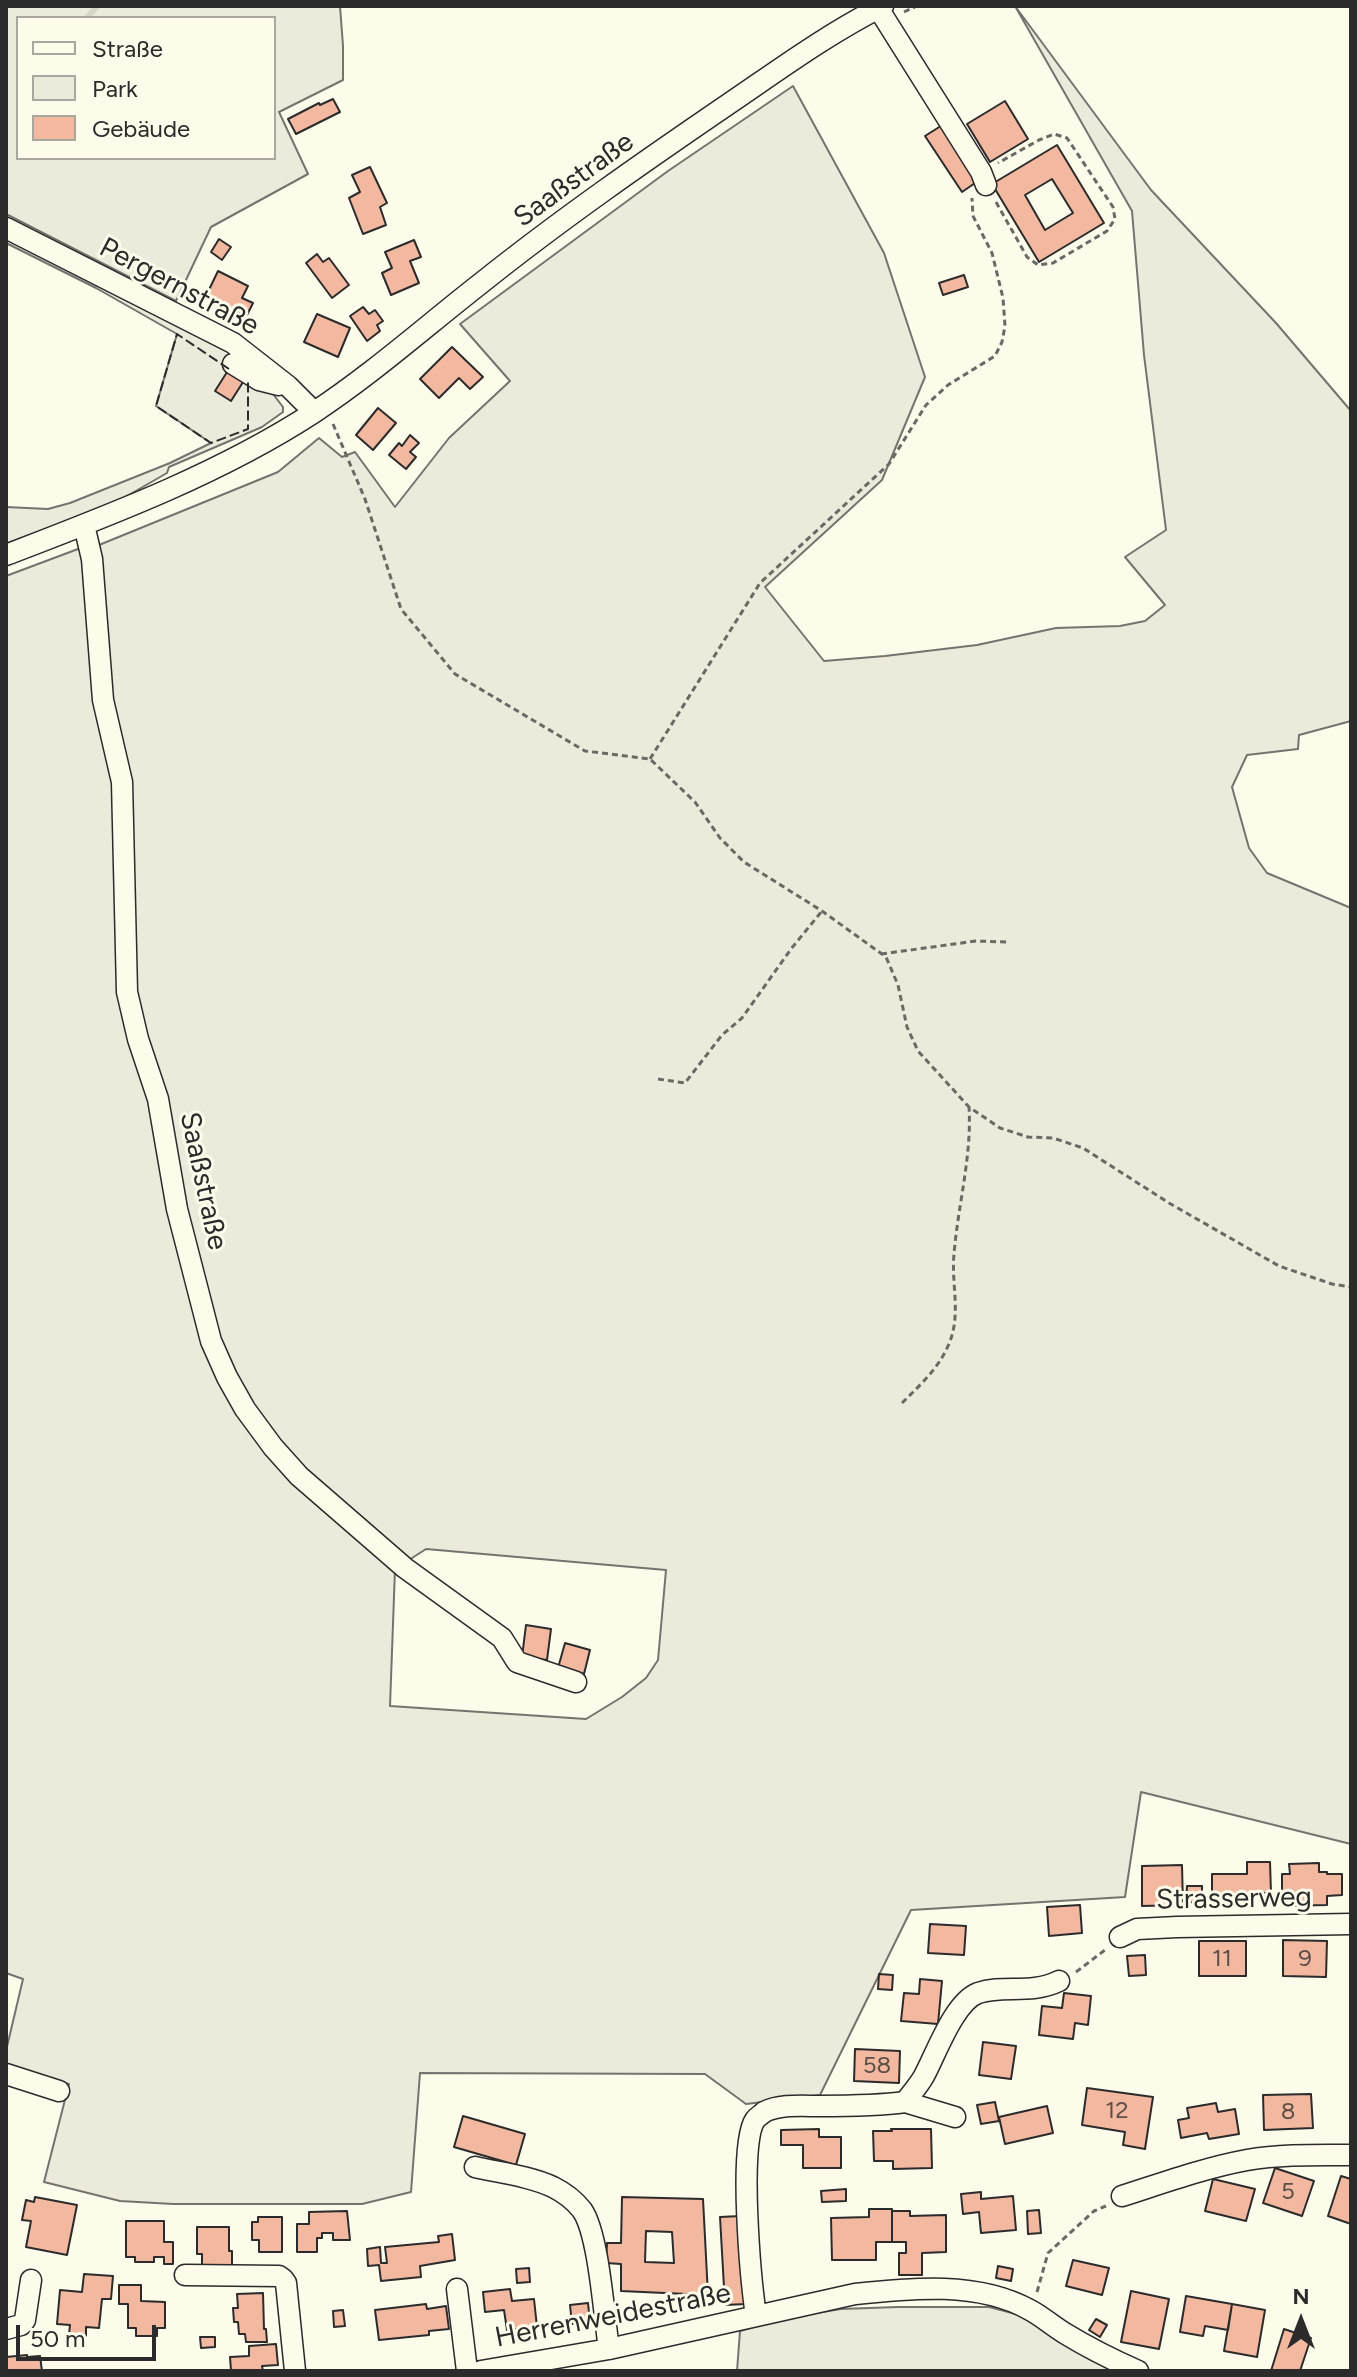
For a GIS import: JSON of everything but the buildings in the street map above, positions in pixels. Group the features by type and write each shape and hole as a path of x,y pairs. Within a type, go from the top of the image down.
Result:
{"street":[{"name":"Saaßstraße","path":"6,555 84,525 223,463 320,408 587,204 820,42 880,7 984,178"},
{"name":"Pergernstraße","path":"6,228 233,343 320,408"},
{"path":"233,364 270,385 288,386"},
{"name":"Saaßstraße","path":"84,525 92,559 103,700 122,782 127,992 138,1039 158,1099 177,1209 216,1353 245,1409 299,1476 405,1568 502,1638 517,1662 576,1682"},
{"name":"Strasserweg","path":"1120,1937 1137,1929 1351,1924"},
{"path":"955,2117 905,2102 922,2080 959,2009 974,1994 987,1990 1045,1988 1059,1981"},
{"path":"6,2074 59,2091"},
{"name":"Herrenweidestraße","path":"756,2316 747,2178 749,2137 755,2120 766,2111 785,2106 905,2102"},
{"path":"1122,2196 1214,2167 1248,2160 1351,2155"},
{"path":"475,2167 554,2187 582,2210 590,2226 609,2349"},
{"path":"185,2275 279,2276 283,2279 286,2283 295,2371"},
{"path":"6,2329 21,2325 25,2320 31,2280"},
{"name":"Herrenweidestraße","path":"457,2289 467,2371"},
{"name":"Herrenweidestraße","path":"481,2371 609,2349 855,2294 933,2289 973,2291 1001,2298 1030,2310 1066,2334 1138,2371"}],"path":[{"path":"650,759 760,583 889,464 926,405 948,385 995,356 1005,326 1003,298 992,253 973,216 971,198 984,178 1039,140 1054,134 1067,138 1113,207 1115,219 1107,231 1053,263 1038,265 1027,257 984,178"},
{"path":"320,408 365,499 401,609 455,674 585,751 650,759 695,802 720,838 744,862 822,911 886,957 898,985 907,1027 918,1051 969,1107 1000,1128 1028,1137 1053,1138 1083,1148 1169,1203 1279,1266 1332,1284 1351,1287"},
{"path":"658,1079 685,1083 722,1035 742,1018 822,911"},
{"path":"881,954 976,941 1008,942"},
{"path":"902,1403 932,1373 949,1344 957,1319 953,1257 970,1129 969,1107"},
{"path":"1059,1981 1093,1961 1120,1937"},
{"path":"1030,2310 1048,2253 1094,2211 1116,2203 1122,2196"}],"green space":[{"path":"6,6 340,6 343,80 279,112 308,174 211,227 176,301 6,214"},
{"path":"1015,6 1151,190 1276,323 1351,411 1351,721 1299,735 1298,749 1247,755 1232,787 1249,848 1267,873 1351,908 1351,1844 1141,1792 1125,1897 911,1910 820,2095 746,2104 705,2074 420,2073 411,2192 362,2204 173,2204 120,2201 44,2182 69,2084 6,2065 6,2051 23,1979 6,1973 6,576 78,549 86,554 111,704 103,640 99,545 278,472 319,438 342,457 355,452 395,507 449,438 510,381 460,324 668,171 793,86 884,253 925,377 882,480 765,587 824,661 977,645 1056,628 1120,626 1145,621 1165,605 1125,557 1166,530 1144,355 1132,211","holes":["426,1549 666,1570 658,1660 646,1678 586,1719 390,1706 395,1569"]},
{"path":"6,235 233,350 270,390 283,407 283,412 262,427 169,467 167,473 120,500 6,545 6,507 48,509 70,503 211,443 156,406 177,334 96,288 6,243"},
{"path":"989,2307 1020,2315 1122,2371 737,2371 740,2331 785,2318 841,2309"}],"waterway":[{"path":"89,16 97,6"}],"fence":[{"path":"229,369 177,334 156,406 211,443 248,429 248,381"}]}
